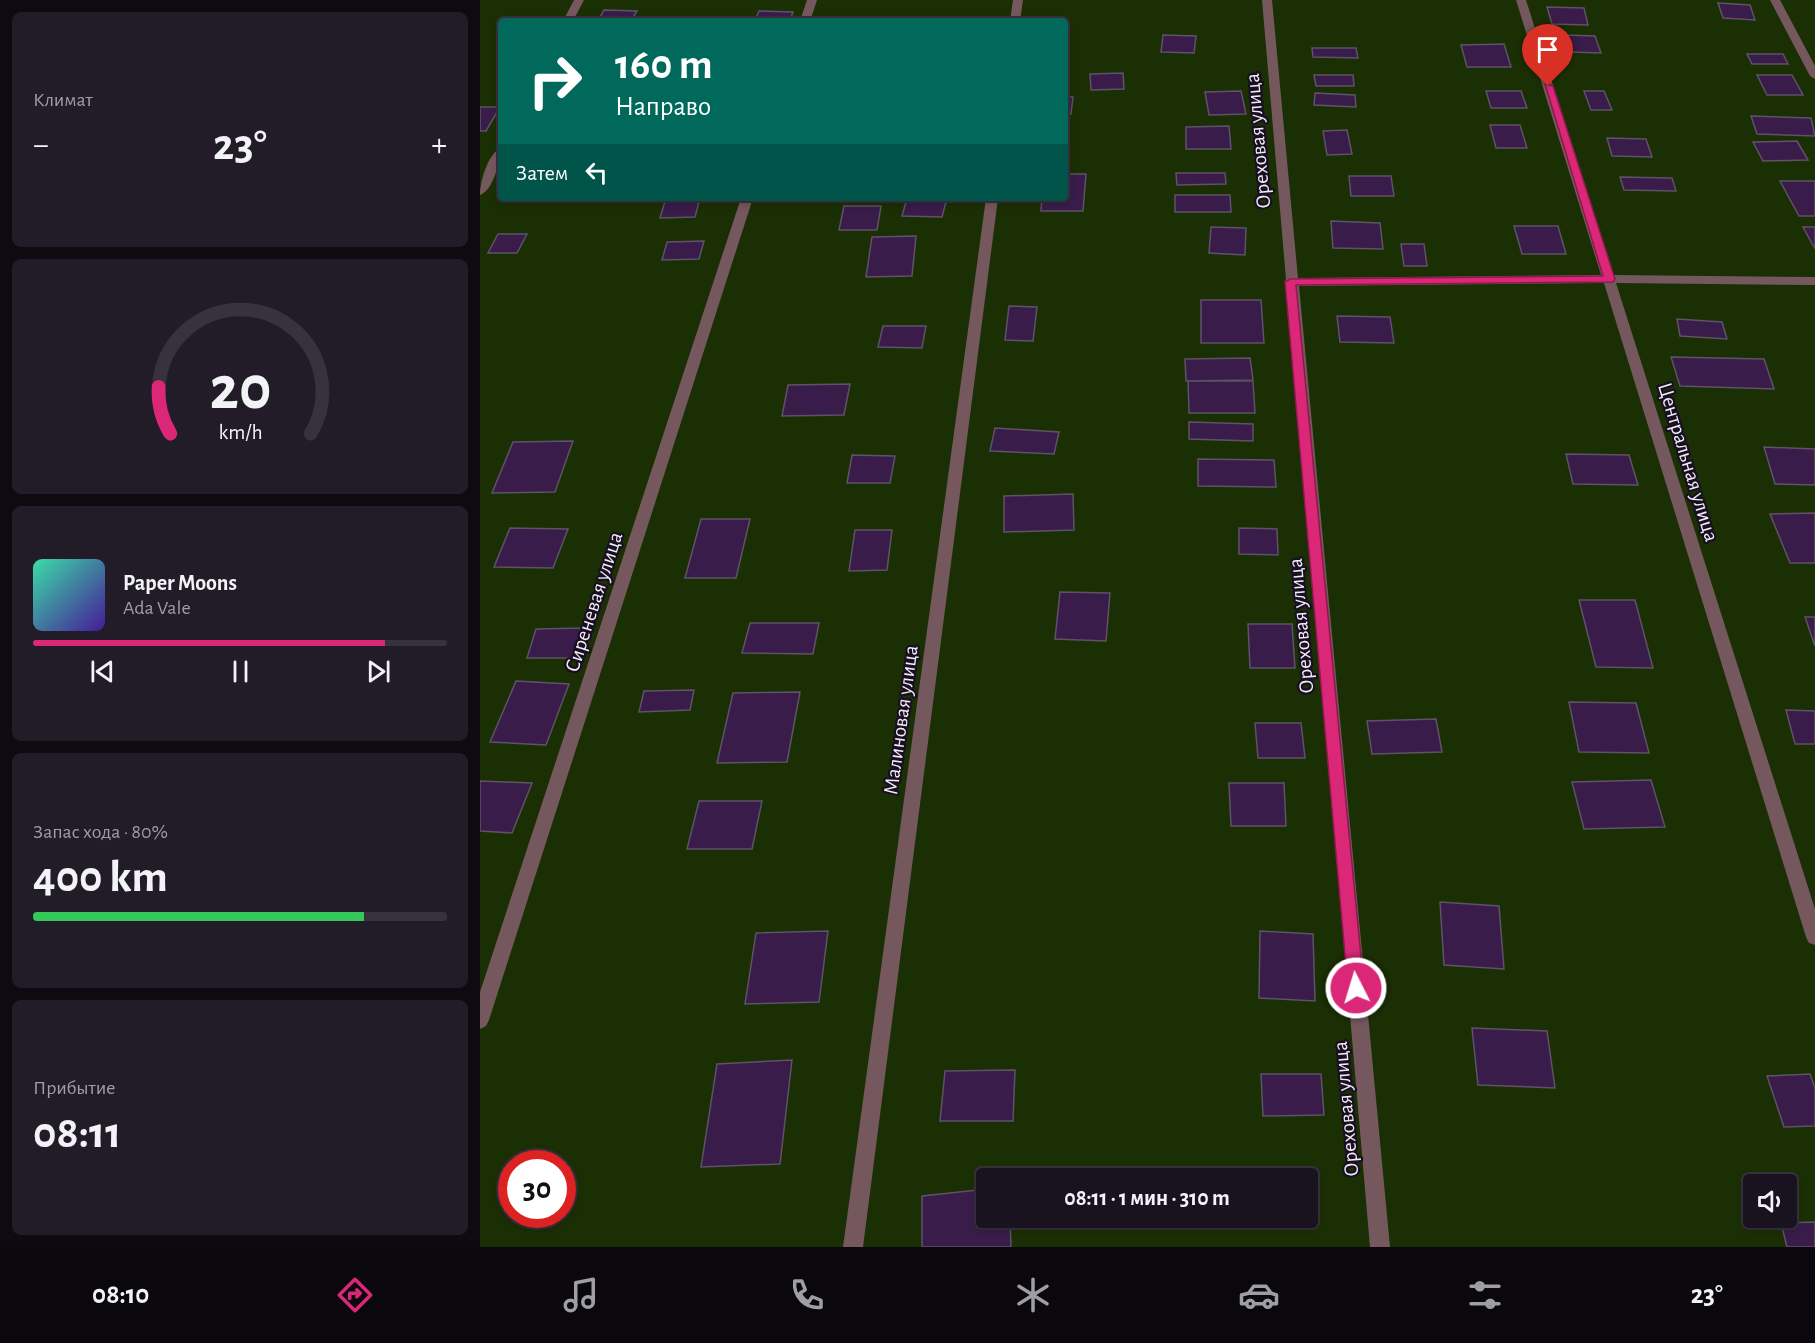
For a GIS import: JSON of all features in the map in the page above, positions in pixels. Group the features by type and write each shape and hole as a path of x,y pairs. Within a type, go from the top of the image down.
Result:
{"street":[{"path":"570,18 579,0"},
{"path":"806,18 812,0"},
{"path":"1015,18 1018,0"},
{"name":"Ореховая улица","path":"1267,0 1290,282 1380,1247"},
{"name":"Центральная улица","path":"1521,0 1815,937"},
{"path":"1775,0 1815,76"},
{"path":"480,192 498,157"},
{"name":"Сиреневая улица","path":"480,1020 746,201"},
{"name":"Малиновая улица","path":"853,1247 992,201"},
{"path":"1290,282 1609,279 1815,281"}],"green space":[{"path":"480,0 1815,0 1815,1247 480,1247"}],"building":[{"path":"1718,3 1750,5 1755,20 1723,18"},
{"path":"1547,7 1584,8 1588,25 1552,24"},
{"path":"604,10 637,11 633,18 600,18"},
{"path":"759,11 793,12 791,18 756,18"},
{"path":"1163,35 1196,36 1194,53 1161,52"},
{"path":"1565,35 1595,36 1601,53 1570,52"},
{"path":"1504,44 1511,67 1467,67 1461,45"},
{"path":"1312,48 1356,48 1358,58 1313,57"},
{"path":"1747,54 1783,54 1788,64 1752,64"},
{"path":"1123,73 1124,89 1091,90 1090,74"},
{"path":"1314,75 1353,75 1354,86 1316,86"},
{"path":"1757,75 1792,75 1803,95 1767,95"},
{"path":"1241,91 1246,114 1209,115 1205,92"},
{"path":"1486,91 1521,91 1527,108 1491,108"},
{"path":"1584,91 1604,91 1612,110 1591,110"},
{"path":"1315,93 1355,95 1356,107 1314,105"},
{"path":"1068,97 1073,97 1071,114 1068,114"},
{"path":"480,107 498,107 486,131 480,131"},
{"path":"1751,116 1811,118 1815,136 1757,134"},
{"path":"1490,125 1520,125 1527,148 1496,148"},
{"path":"1229,126 1231,149 1186,149 1186,127"},
{"path":"1347,130 1352,154 1327,155 1323,131"},
{"path":"1607,138 1646,139 1652,157 1612,156"},
{"path":"1797,141 1808,160 1763,161 1753,142"},
{"path":"1176,173 1225,173 1226,184 1177,185"},
{"path":"1068,174 1086,174 1083,211 1041,211 1042,201 1068,201"},
{"path":"1349,176 1391,176 1394,196 1351,196"},
{"path":"1620,177 1672,178 1676,191 1624,190"},
{"path":"1780,181 1815,181 1815,216 1799,216"},
{"path":"1175,195 1230,195 1231,212 1175,212"},
{"path":"665,201 699,201 695,217 660,218"},
{"path":"906,201 946,201 942,217 902,216"},
{"path":"844,206 881,206 877,230 839,230"},
{"path":"1331,221 1380,223 1383,249 1333,248"},
{"path":"1514,226 1558,226 1566,254 1522,254"},
{"path":"1211,227 1246,228 1245,255 1209,253"},
{"path":"1803,227 1815,227 1815,249"},
{"path":"498,234 527,234 517,253 488,253"},
{"path":"916,236 912,276 866,277 872,237"},
{"path":"704,241 699,259 662,260 667,242"},
{"path":"1401,244 1424,244 1427,266 1404,266"},
{"path":"1201,300 1261,300 1264,343 1201,343"},
{"path":"1009,306 1037,307 1033,341 1005,340"},
{"path":"1337,316 1390,317 1394,343 1340,342"},
{"path":"1677,319 1722,322 1727,339 1680,336"},
{"path":"883,326 926,326 922,348 878,347"},
{"path":"1671,357 1764,359 1774,389 1680,386"},
{"path":"1250,358 1253,380 1186,381 1185,359"},
{"path":"1188,381 1253,381 1255,413 1189,413"},
{"path":"850,384 844,415 782,416 788,385"},
{"path":"1189,422 1253,424 1253,441 1189,439"},
{"path":"995,428 1059,432 1054,454 990,451"},
{"path":"573,441 555,492 492,493 513,442"},
{"path":"1764,447 1815,449 1815,485 1775,484"},
{"path":"1566,454 1629,455 1638,485 1573,484"},
{"path":"852,455 895,456 890,483 847,483"},
{"path":"1198,459 1274,460 1276,487 1198,486"},
{"path":"1073,494 1074,530 1004,532 1004,496"},
{"path":"1815,513 1815,563 1790,563 1770,514"},
{"path":"701,519 750,519 736,578 685,578"},
{"path":"510,528 568,529 553,568 494,567"},
{"path":"1239,528 1277,529 1278,555 1239,554"},
{"path":"855,530 892,530 887,570 849,571"},
{"path":"1060,592 1110,593 1106,641 1055,639"},
{"path":"1579,600 1635,600 1653,668 1596,667"},
{"path":"1805,617 1815,617 1815,646"},
{"path":"750,623 819,623 813,654 742,653"},
{"path":"1248,624 1292,624 1295,668 1250,668"},
{"path":"583,628 574,658 527,658 536,629"},
{"path":"516,681 569,684 546,745 490,742"},
{"path":"694,690 690,710 639,712 644,691"},
{"path":"800,692 787,762 717,763 733,693"},
{"path":"1569,702 1636,703 1649,753 1579,752"},
{"path":"1786,710 1815,711 1815,744 1795,744"},
{"path":"1436,719 1442,752 1372,754 1367,721"},
{"path":"1255,723 1301,723 1305,758 1258,758"},
{"path":"1651,780 1665,827 1584,829 1572,782"},
{"path":"480,781 532,783 512,833 480,831"},
{"path":"1229,783 1284,783 1286,826 1231,826"},
{"path":"699,801 762,801 752,849 687,849"},
{"path":"1440,902 1499,906 1504,969 1444,965"},
{"path":"828,931 819,1002 745,1004 756,933"},
{"path":"1260,931 1313,934 1315,1001 1259,998"},
{"path":"1472,1028 1547,1031 1555,1088 1478,1085"},
{"path":"792,1060 780,1164 701,1167 717,1064"},
{"path":"1015,1070 1013,1121 940,1121 945,1071"},
{"path":"1261,1074 1321,1074 1324,1115 1263,1116"},
{"path":"1810,1074 1815,1088 1815,1126 1784,1127 1767,1076"},
{"path":"976,1190 976,1228 1010,1228 1011,1247 922,1247 922,1196"},
{"path":"1815,1222 1815,1247 1787,1247 1782,1228 1797,1228 1797,1223"}],"route":[{"path":"1356,988 1290,282 1609,279 1548,86"}]}
